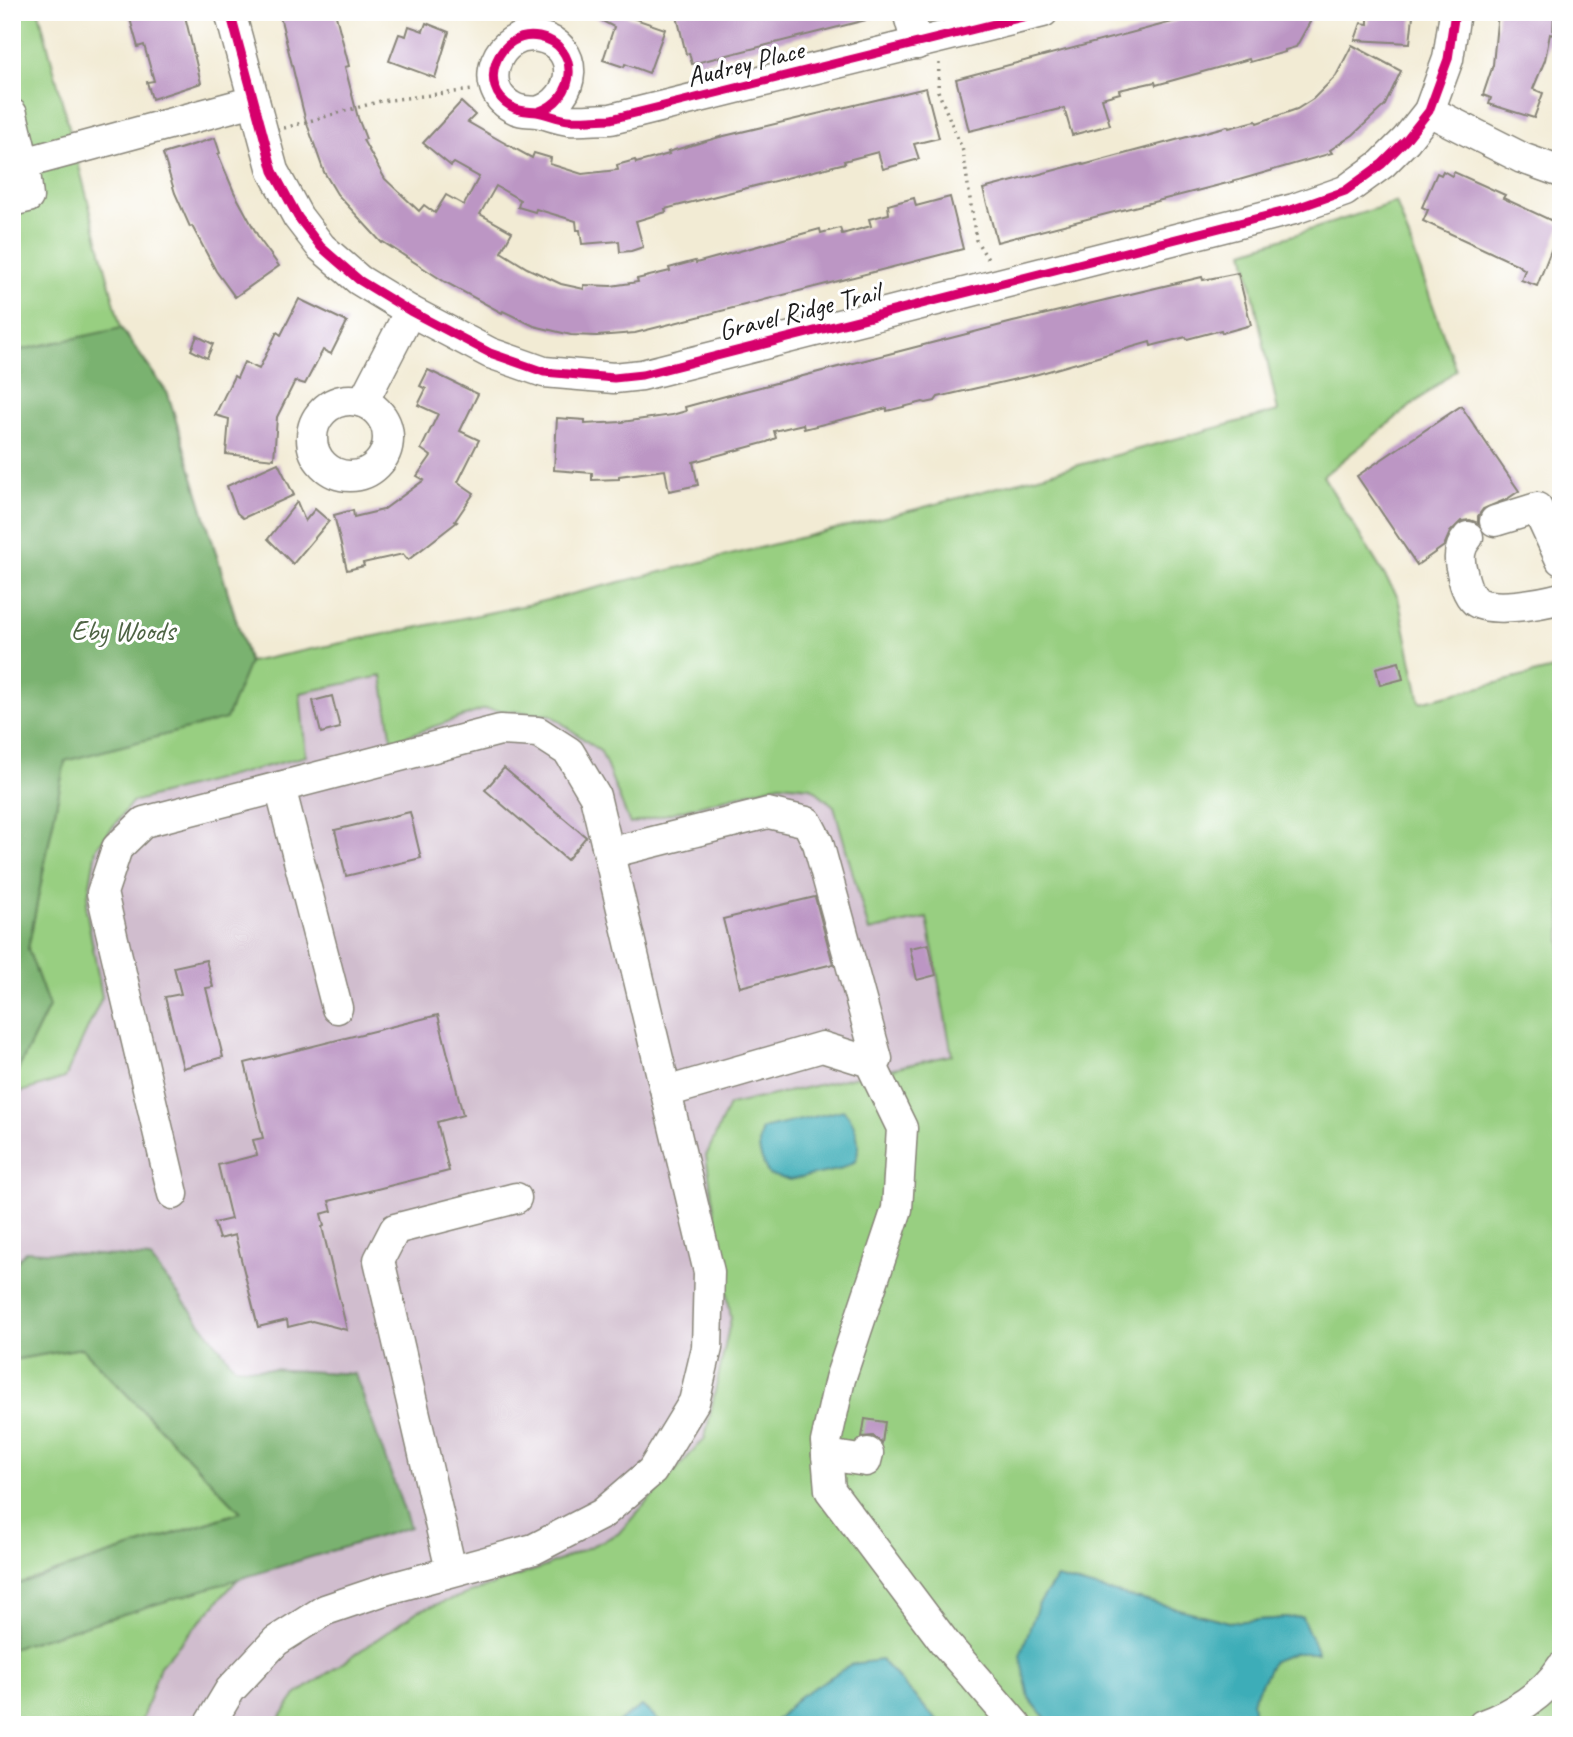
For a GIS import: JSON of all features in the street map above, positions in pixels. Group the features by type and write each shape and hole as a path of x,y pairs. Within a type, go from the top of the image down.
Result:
{"street":[{"name":"Gravel Ridge Trail","path":"230,12 273,171 298,216 321,247 359,280 410,311 491,353 544,372 614,378 642,375 1294,209 1345,191 1382,164 1429,111 1448,60 1455,12"},
{"path":"908,12 928,54"},
{"name":"Audrey Place","path":"537,112 567,120 611,119 928,54 1043,12"},
{"path":"24,163 254,100"},
{"path":"1429,111 1522,158 1561,172"},
{"path":"12,114 24,163 28,197 12,201"},
{"path":"363,402 410,311"},
{"path":"1495,521 1537,508 1561,560"},
{"path":"1468,537 1461,545 1459,562 1467,590 1476,602 1490,606 1520,605 1561,598"},
{"path":"173,1194 102,893 117,848 144,822 500,730 538,732 569,752 595,796 709,1272 707,1348 694,1402 652,1471 602,1514 534,1549 451,1570 325,1610 276,1641 230,1690 209,1725"},
{"path":"280,787 337,1008"},
{"path":"609,853 768,813 807,822 818,843 877,1059 870,1062 822,1047 666,1092"},
{"path":"870,1062 902,1128 897,1209 840,1379 827,1442 830,1490 945,1643 1016,1725"},
{"path":"451,1570 379,1260 395,1230 516,1198"},
{"path":"827,1455 866,1461 868,1453"},
{"path":"1483,1725 1508,1716 1555,1678 1561,1668"}],"path":[{"path":"928,54 938,91 963,151 976,240 990,262"},
{"path":"262,134 381,101 476,89"}],"shaded area":[{"path":"382,675 393,741 485,709 551,715 601,752 630,823 780,784 811,787 834,805 869,931 927,918 952,1055 729,1105 706,1156 731,1318 705,1438 618,1534 547,1566 296,1695 275,1725 140,1725 160,1666 238,1579 410,1527 355,1374 235,1367 150,1258 26,1251 12,1267 12,1095 65,1078 102,997 86,909 96,849 132,802 306,756 299,693"}],"green space":[{"path":"12,12 39,12 121,328 168,394 249,662 531,604 917,509 1278,411 1244,251 1396,202 1456,370 1323,476 1398,597 1420,702 1561,667 1561,1725 1255,1725 1252,1701 1273,1661 1294,1653 1302,1617 1229,1622 1057,1578 1029,1698 1051,1725 941,1725 881,1660 800,1696 771,1725 663,1725 642,1706 614,1725 275,1725 296,1695 418,1611 547,1566 618,1534 705,1438 731,1318 706,1156 729,1105 952,1055 927,918 869,931 834,806 811,787 780,784 630,824 601,752 551,715 485,709 392,741 382,676 300,693 306,756 132,802 96,849 86,909 102,997 65,1078 12,1095 12,1082 49,1007 28,949 65,761 56,342 12,352"},
{"name":"Eby Woods","path":"121,328 168,394 249,663 226,719 65,761 28,949 49,1007 12,1082 12,352"},
{"path":"26,1251 150,1258 235,1367 355,1374 410,1527 12,1648 12,1586 241,1512 82,1348 12,1360 12,1267"},
{"path":"82,1348 241,1512 12,1586 12,1360"},
{"path":"238,1579 160,1666 140,1725 12,1725 12,1648"}],"water":[{"path":"843,1110 852,1121 857,1134 856,1161 838,1170 790,1180 769,1175 760,1153 762,1129"},
{"path":"1057,1578 1229,1622 1302,1617 1318,1653 1294,1653 1273,1661 1252,1701 1255,1725 1051,1725 1029,1698 1020,1656 1038,1605"},
{"path":"881,1660 941,1725 771,1725 800,1696 852,1664"},
{"path":"642,1706 663,1725 614,1725"}],"building":[{"path":"128,12 184,12 201,83 152,99 147,82 154,81 144,45 138,47"},
{"path":"279,12 335,12 349,66 345,67 366,139 363,140 385,179 419,211 424,205 435,213 446,195 464,205 479,177 454,163 451,166 423,143 461,102 475,115 468,122 532,158 534,153 551,158 550,164 582,174 618,170 617,165 635,160 636,163 720,137 926,88 939,138 914,144 919,159 883,169 878,152 665,209 666,212 636,221 643,247 631,251 620,252 619,241 582,244 576,221 536,209 535,212 518,207 520,200 496,186 480,214 512,232 501,252 561,284 584,289 584,285 611,286 638,282 637,279 670,271 669,268 820,229 821,233 840,228 842,234 871,226 869,219 889,214 888,205 914,198 916,206 950,197 963,249 635,333 571,335 534,326 503,311 502,313 445,282 382,243 337,194 324,172 305,118"},
{"path":"585,12 615,12 665,29 649,73 625,64 624,67 603,60 614,27"},
{"path":"676,12 873,12 874,18 692,64 689,53 686,54"},
{"path":"1210,12 1308,12 1310,22 1296,47 1285,52 1250,62 1249,59 1156,85 1155,82 1119,90 1120,93 1102,98 1110,125 1072,135 1064,108 969,131 956,79"},
{"path":"1498,12 1554,12 1553,35 1550,34 1545,60 1533,89 1543,93 1534,118 1489,104 1491,98 1483,95 1493,65"},
{"path":"1379,13 1413,16 1410,43 1355,40 1361,23 1368,24 1368,15 1379,16"},
{"path":"426,23 449,32 435,78 389,61 399,34 406,36 409,26 423,31"},
{"path":"1352,45 1401,71 1385,105 1353,135 1330,150 1332,153 1239,180 997,242 983,189 1228,126 1257,123 1297,109 1313,99 1336,76"},
{"path":"215,138 220,153 218,154 234,192 260,240 279,266 235,297 216,271 192,226 190,227 175,193 163,154"},
{"path":"1443,171 1452,176 1454,172 1505,195 1503,198 1561,225 1537,286 1521,280 1525,270 1516,264 1423,221 1428,210 1422,207 1437,173 1441,175"},
{"path":"1238,273 1251,325 1151,346 1150,342 1038,374 938,397 935,401 926,403 887,411 887,408 804,429 803,424 774,431 776,438 767,442 693,462 698,485 669,491 665,470 619,476 619,479 592,480 592,473 554,470 557,418 585,420 585,424 672,415 686,411 685,407 1013,322 1202,277 1203,280"},
{"path":"299,299 347,322 331,354 323,350 305,384 295,381 277,417 274,459 226,454 229,419 215,415 244,362 259,369 277,332 281,335"},
{"path":"197,336 213,344 207,358 191,350"},
{"path":"428,370 478,394 460,431 479,440 458,482 474,493 455,521 457,522 408,560 403,554 363,563 364,566 347,570 334,515 353,510 354,517 383,510 424,480 417,476 431,456 421,449 438,414 418,405 426,389 420,386"},
{"path":"1461,406 1519,491 1483,509 1478,516 1478,523 1461,521 1450,532 1444,546 1417,565 1357,476"},
{"path":"278,463 294,495 243,518 237,513 227,486"},
{"path":"297,502 305,521 315,509 329,521 293,564 268,539"},
{"path":"1399,662 1403,679 1380,685 1376,668"},
{"path":"332,696 340,728 321,733 313,701"},
{"path":"504,768 586,837 567,860 485,790"},
{"path":"410,812 421,858 346,876 335,830"},
{"path":"815,897 833,964 740,987 723,919"},
{"path":"929,944 936,975 917,980 910,948"},
{"path":"206,960 213,987 206,988 223,1057 183,1068 165,997 181,994 174,967"},
{"path":"438,1015 463,1115 437,1122 449,1171 329,1201 332,1211 321,1214 322,1227 347,1330 312,1321 288,1327 287,1320 258,1327 235,1235 219,1239 214,1223 231,1219 218,1165 257,1155 253,1140 263,1138 245,1063"},
{"path":"865,1419 885,1422 882,1443 873,1436 862,1437"}],"cycle path":[{"path":"230,12 273,171 298,217 321,247 359,280 410,311 490,353 544,372 614,378 642,375 1294,209 1345,191 1382,164 1429,111 1448,59 1455,12"},
{"path":"537,112 551,106 561,96 567,85 568,61 562,50 553,42 539,37 525,37 512,42 496,62 493,74 501,98 518,110 565,119 611,119 1043,12"}]}
